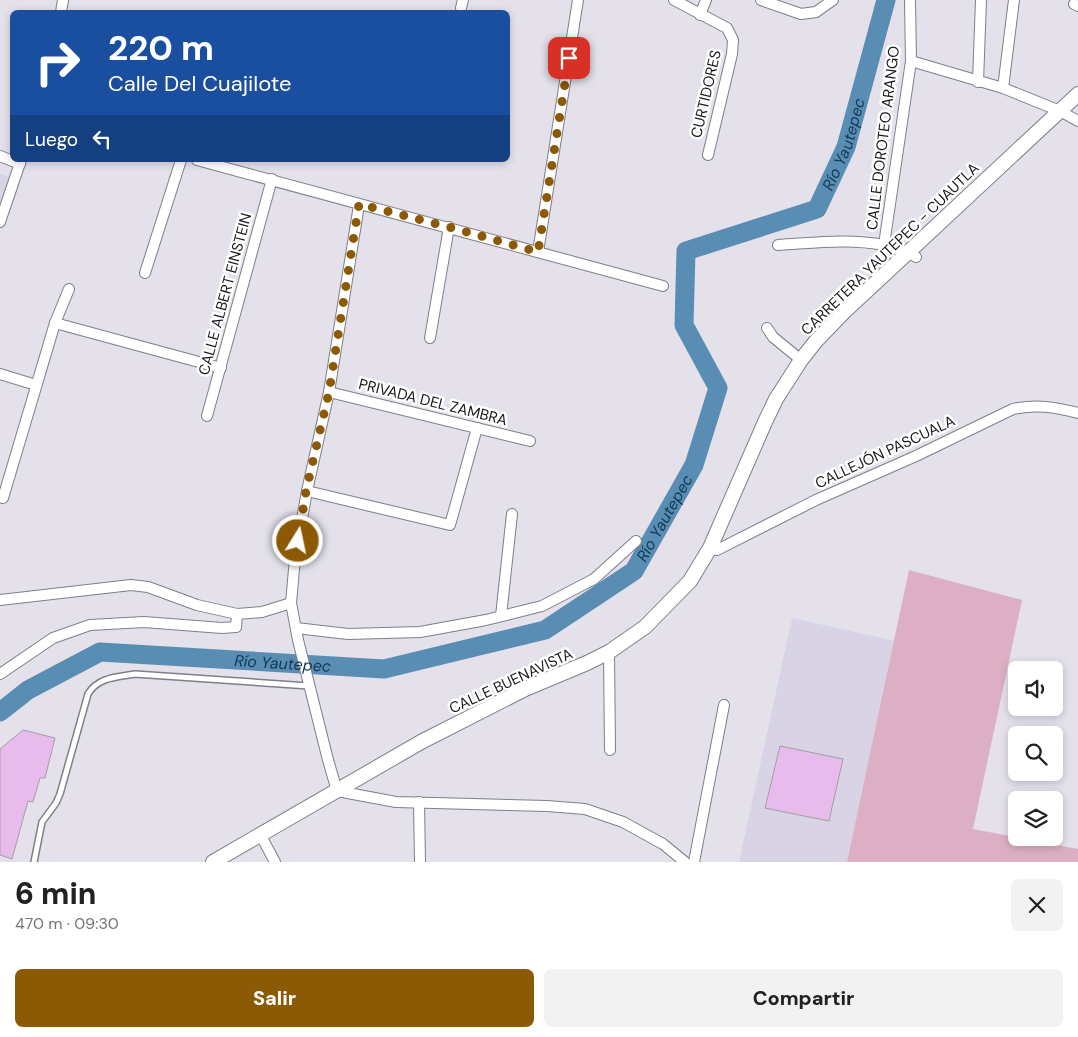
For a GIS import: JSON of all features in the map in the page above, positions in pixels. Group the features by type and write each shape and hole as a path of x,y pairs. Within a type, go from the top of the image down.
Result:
{"main road":[{"name":"CARRETERA YAUTEPEC - CUAUTLA","path":"1068,115 1078,94"},
{"name":"CARRETERA YAUTEPEC - CUAUTLA","path":"779,401 801,360 1012,160 1068,115 1078,102"},
{"name":"CARRETERA YAUTEPEC - CUAUTLA","path":"647,631 690,581 714,549 765,422 806,365 819,343"},
{"name":"CALLE BUENAVISTA","path":"213,862 388,761 424,748 610,656 647,631"}],"street":[{"path":"538,252 578,0"},
{"path":"674,0 700,15 706,0"},
{"path":"762,0 801,14 816,12 832,0"},
{"name":"CALLE DOROTEO ARANGO","path":"910,0 910,62 884,245 912,255"},
{"path":"978,82 981,0"},
{"path":"1003,88 1014,0"},
{"name":"CURTIDORES","path":"700,15 728,28 733,40 732,54 708,155"},
{"path":"910,62 1003,88 1068,115"},
{"path":"0,222 21,162"},
{"path":"145,273 180,162"},
{"path":"205,162 663,286"},
{"name":"CALLE ALBERT EINSTEIN","path":"208,416 272,179"},
{"path":"359,204 329,392 306,491 295,558 291,603 309,686 337,791 396,802 546,806 585,809 623,822 663,844 684,862"},
{"path":"430,338 449,227"},
{"path":"778,245 846,241 884,245"},
{"path":"2,497 55,324 69,289"},
{"path":"55,324 221,368"},
{"path":"767,328 773,337 801,360"},
{"path":"0,374 36,385"},
{"name":"PRIVADA DEL ZAMBRA","path":"329,392 530,441"},
{"name":"CALLEJÓN PASCUALA","path":"714,549 1013,409 1030,405 1050,406 1078,413"},
{"path":"306,491 450,525 477,428"},
{"path":"501,616 512,514"},
{"path":"296,628 348,634 420,632 486,620 542,606 594,579 636,541"},
{"path":"0,600 131,586 148,586 197,604 237,614 262,612 291,603"},
{"path":"0,674 53,638 90,625 144,622 222,628 236,627 237,614"},
{"path":"610,656 610,750"},
{"path":"694,862 724,705"},
{"path":"419,802 420,862"},
{"path":"260,834 275,862"}],"lane":[{"path":"34,862 42,822 56,803 88,694 93,685 107,679 134,674 309,686"}],"shaded area":[{"path":"0,174 11,177 0,210"},
{"path":"909,570 1022,600 973,829 1008,836 1008,846 1062,846 1078,849 1078,862 847,862"},
{"path":"792,618 895,641 847,862 739,862"}],"building":[{"path":"23,730 55,738 45,778 40,778 33,802 28,801 12,859 0,855 0,749"},
{"path":"780,746 843,759 829,821 765,808"}],"waterway":[{"name":"Río Yautepec","path":"0,712 28,690 100,652 384,669 545,630 634,571 694,465 718,388 684,325 686,251 817,209 846,147 886,0"}],"route":[{"path":"298,541 306,491 329,392 359,204 538,252 569,58"}]}
